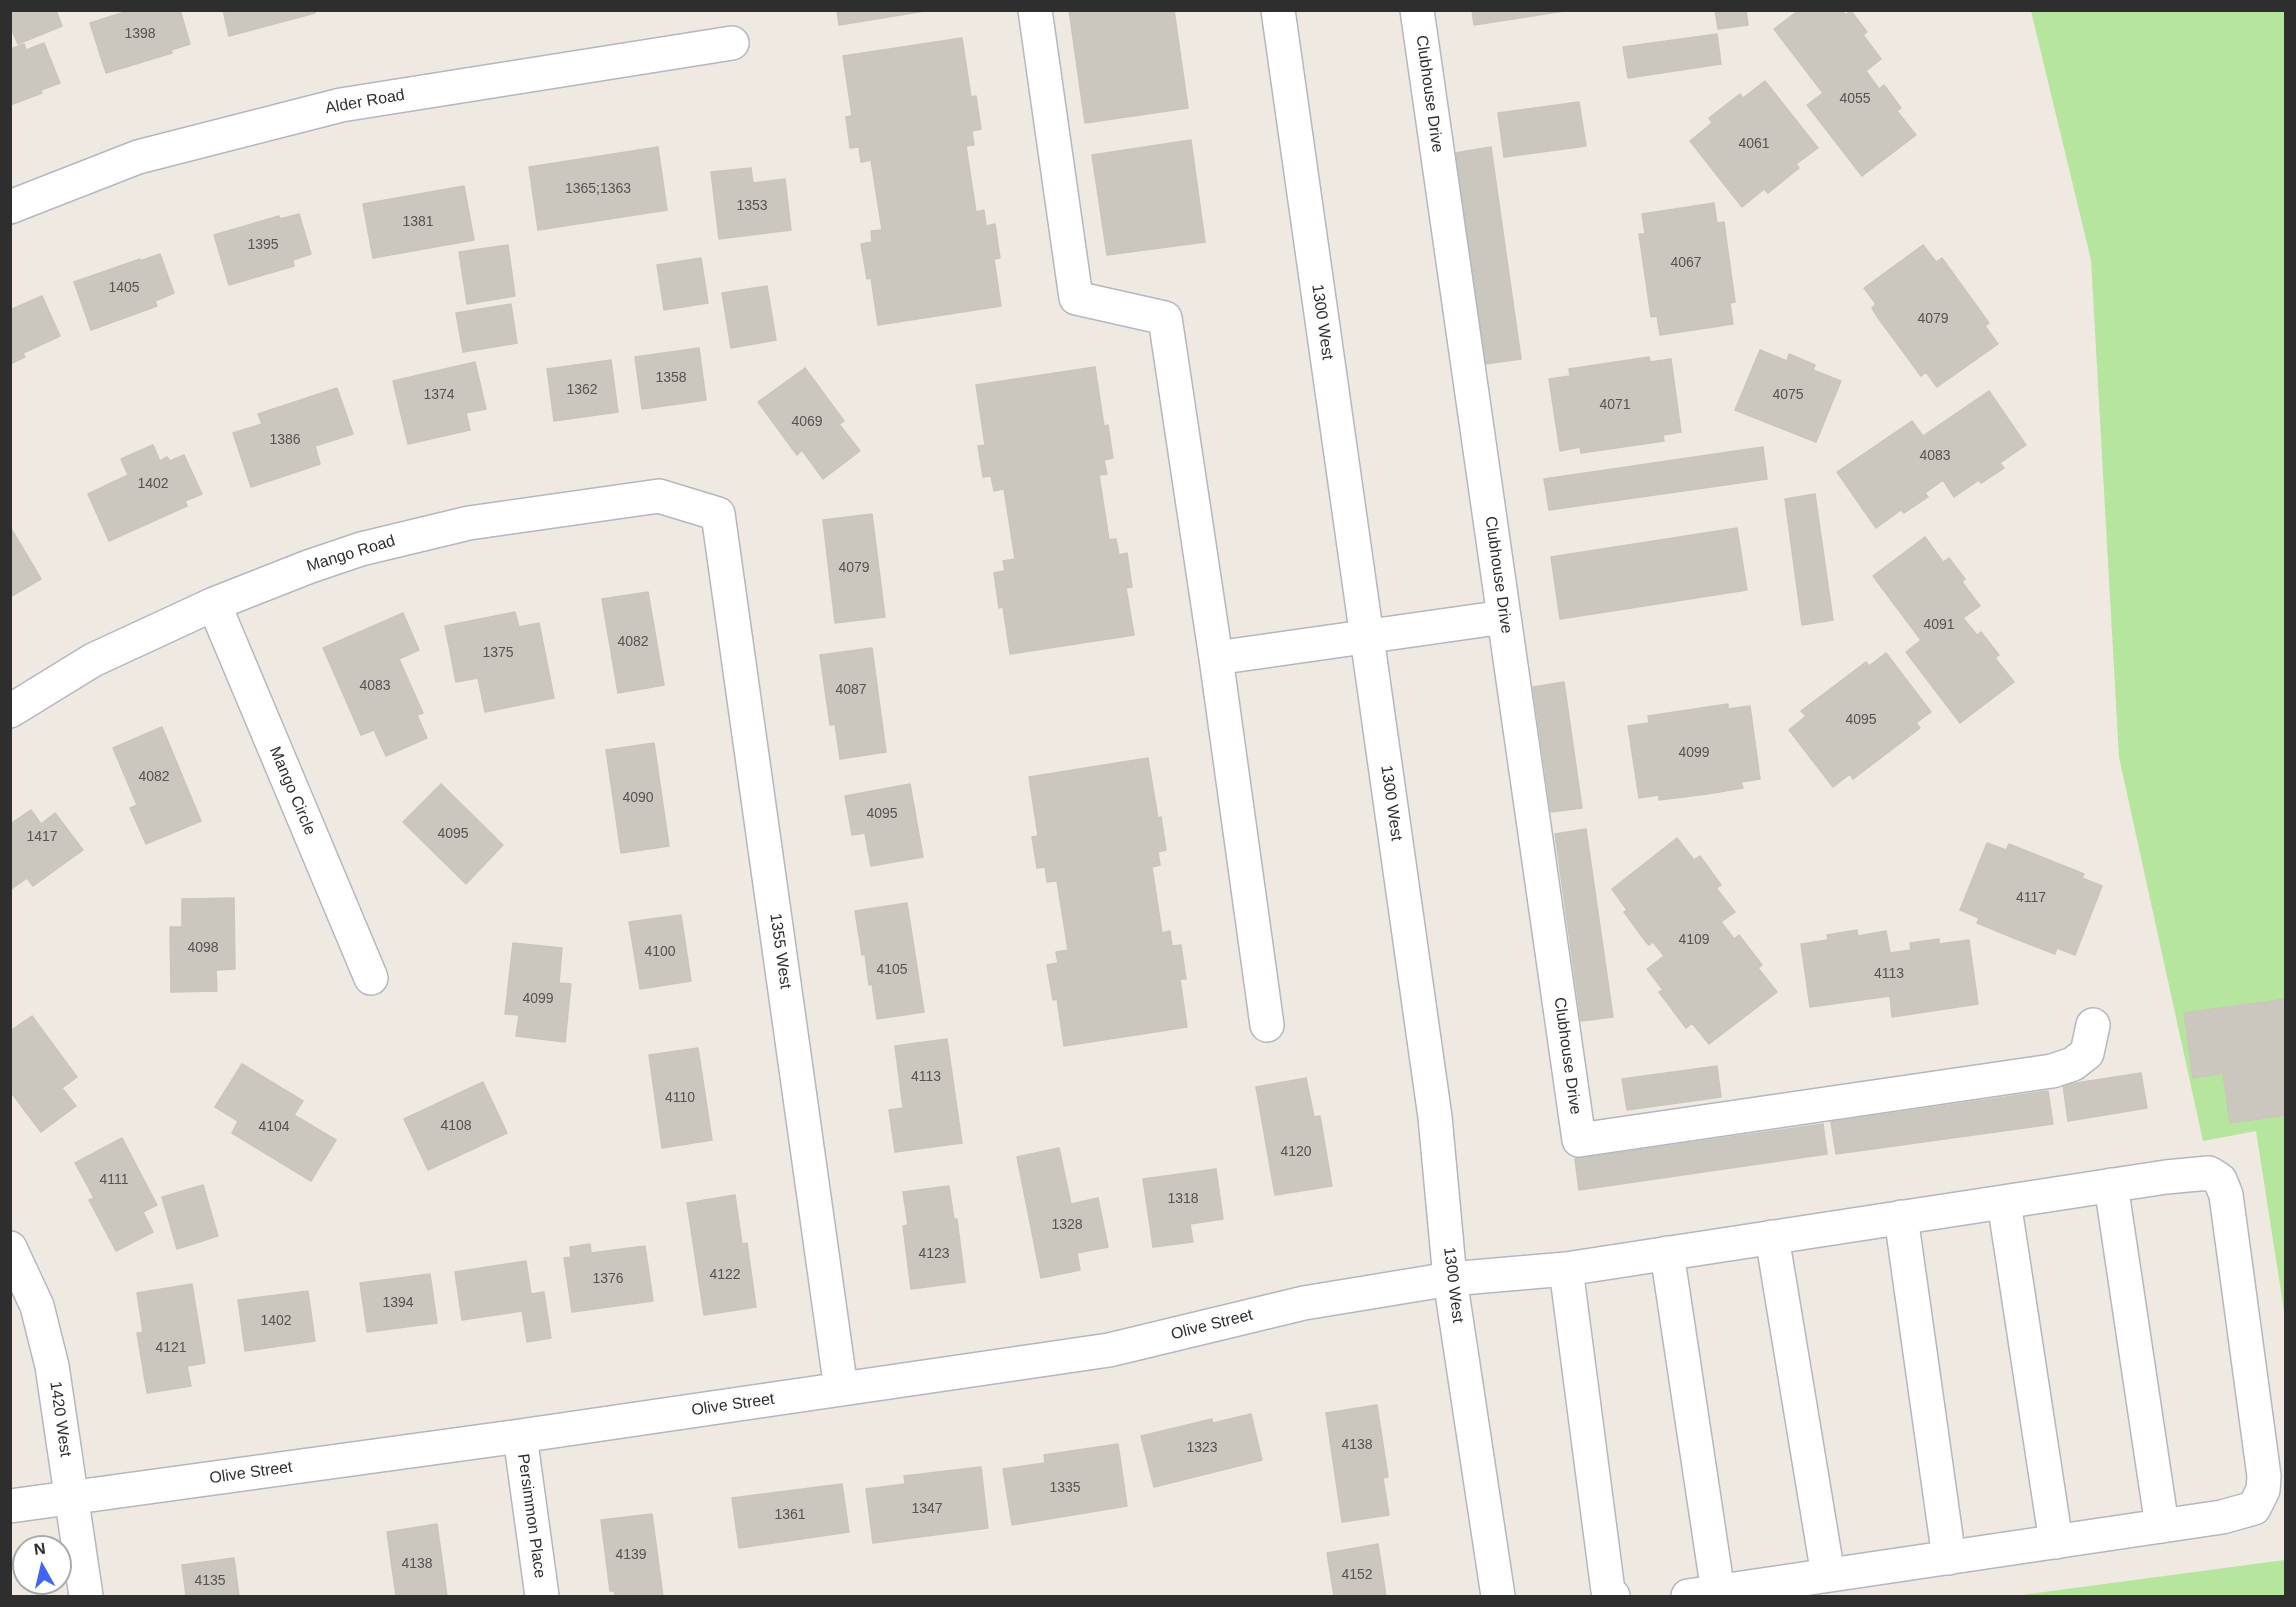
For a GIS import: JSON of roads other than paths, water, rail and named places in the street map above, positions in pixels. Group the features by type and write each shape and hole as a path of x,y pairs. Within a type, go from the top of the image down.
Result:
{"street":[{"path":"1035,10 1076,298 1166,318 1267,1025"},
{"name":"1300 West","path":"1278,10 1435,1117 1450,1279 1498,1596"},
{"name":"Clubhouse Drive","path":"1417,10 1579,1140 2052,1071 2073,1064 2087,1053 2093,1025"},
{"name":"Alder Road","path":"10,207 138,157 340,105 732,43"},
{"name":"Mango Road","path":"10,711 93,660 214,604 361,549 469,523 659,496 718,514"},
{"name":"1355 West","path":"718,514 841,1389"},
{"name":"Mango Circle","path":"214,604 371,978"},
{"path":"1216,658 1504,617"},
{"name":"Olive Street","path":"10,1506 520,1436 1109,1350 1304,1303 1450,1279 1566,1269 2110,1185 2209,1173 2220,1180 2226,1195 2264,1476 2263,1490 2254,1508 2222,1517 2162,1526"},
{"path":"1667,1253 1703,1594 2162,1526 2110,1185"},
{"path":"2004,1202 2056,1542"},
{"path":"1901,1217 1949,1558"},
{"path":"1772,1238 1828,1575"},
{"name":"1420 West","path":"10,1248 37,1306 52,1366 86,1596"},
{"path":"1566,1269 1608,1592 1613,1596"},
{"name":"Persimmon Place","path":"520,1436 542,1596"}]}
